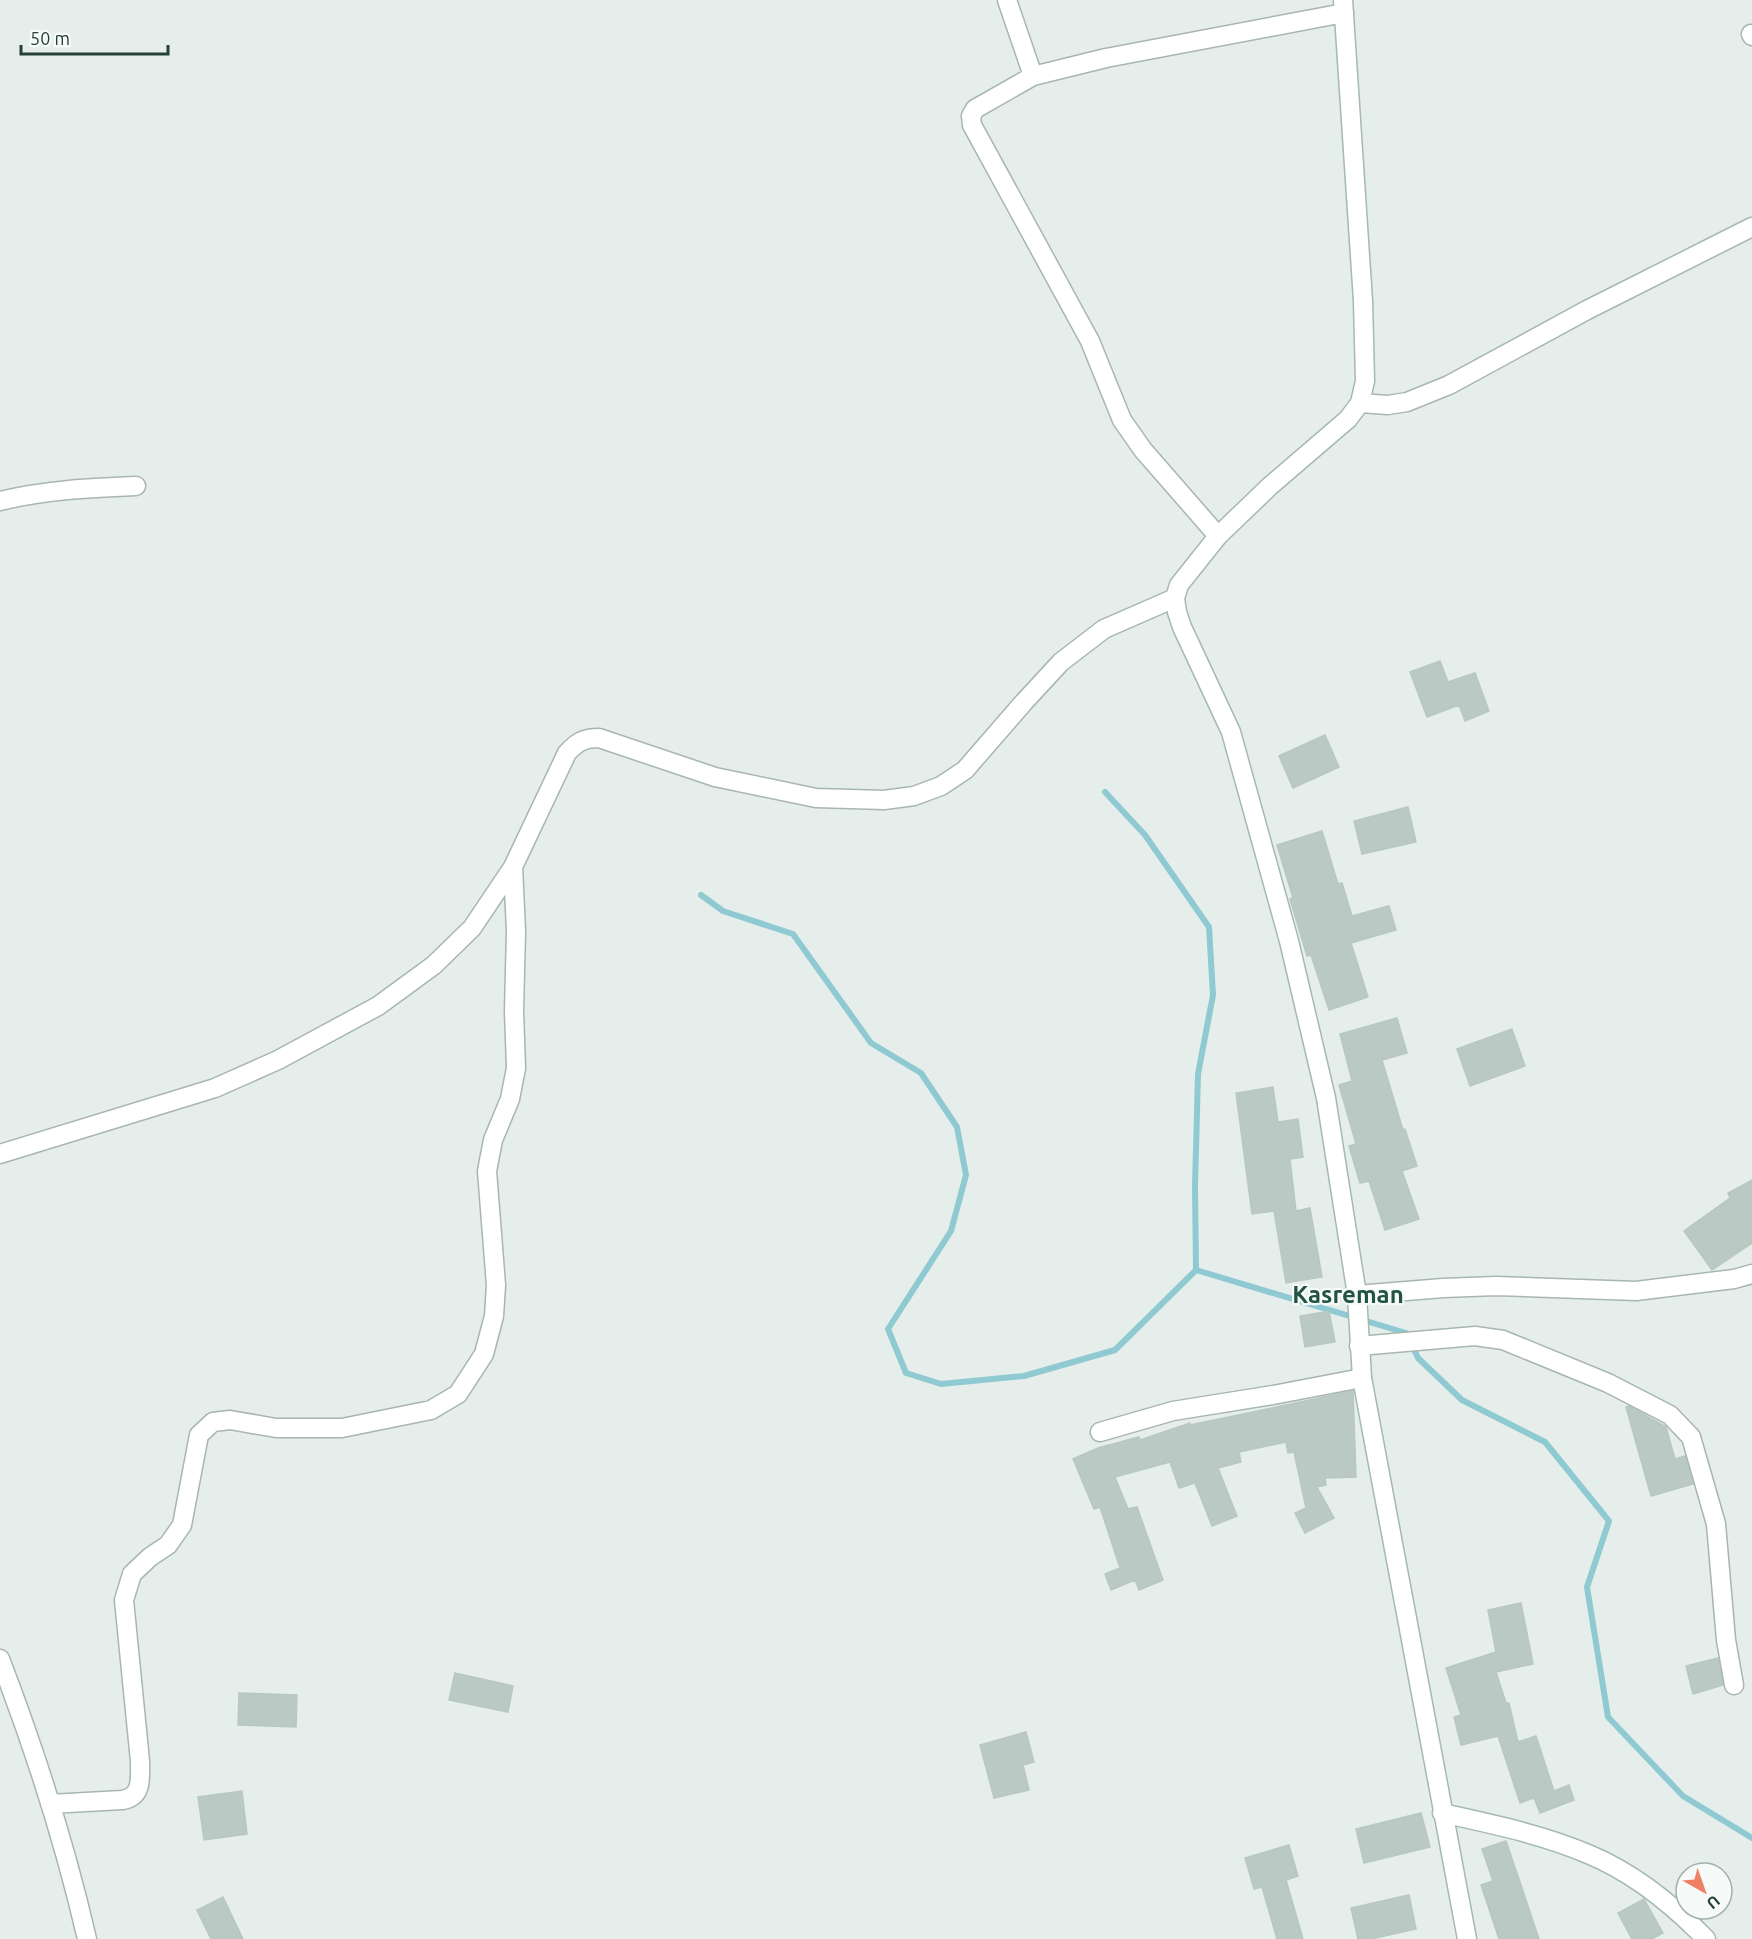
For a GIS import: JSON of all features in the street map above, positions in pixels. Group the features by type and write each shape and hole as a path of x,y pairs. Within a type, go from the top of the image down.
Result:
{"street":[{"path":"1006,0 1033,76"},
{"path":"1218,536 1143,450 1122,420 1090,341 972,125 971,116 975,109 1033,76 1343,7 1363,301 1365,381 1360,403 1348,419 1270,486 1218,536 1179,585 1175,598 1182,627 1231,732 1289,941 1326,1098 1357,1303 1362,1378 1467,1939"},
{"path":"1360,403 1389,405 1407,402 1449,385 1587,310 1752,227"},
{"path":"0,501 42,492 136,486"},
{"path":"0,1154 215,1088 278,1060 378,1006 434,965 472,928 513,867 567,753 576,743 587,738 600,738 715,777 816,798 884,800 914,796 940,786 965,770 1061,662 1104,629 1175,598"},
{"path":"50,1804 122,1800 138,1792 140,1761 124,1600 132,1574 150,1557 168,1545 182,1525 199,1435 213,1422 230,1420 276,1428 342,1428 430,1410 458,1394 484,1354 494,1316 496,1285 487,1171 493,1140 510,1099 516,1068 514,1011 516,931 513,867"},
{"path":"1357,1303 1443,1288 1496,1286 1636,1291 1734,1279 1752,1274"},
{"path":"1359,1341 1396,1343 1475,1336 1503,1340 1619,1389 1670,1415 1691,1437 1716,1524 1726,1640 1734,1685"},
{"path":"1100,1432 1173,1411 1362,1378"},
{"path":"0,1659 25,1724 50,1804 87,1939"},
{"path":"1442,1813 1538,1835 1590,1854 1629,1876 1680,1912 1706,1939"}],"building":[{"path":"1440,661 1448,682 1475,673 1489,711 1465,721 1459,705 1427,717 1410,672"},
{"path":"1325,735 1339,767 1293,788 1279,756"},
{"path":"1408,807 1416,842 1362,854 1354,821"},
{"path":"1322,831 1338,884 1342,883 1352,916 1389,906 1396,930 1351,943 1368,997 1329,1010 1311,955 1307,956 1277,845"},
{"path":"1397,1018 1407,1053 1382,1060 1403,1130 1405,1129 1417,1166 1402,1171 1419,1219 1385,1230 1369,1181 1360,1183 1349,1146 1356,1144 1339,1085 1352,1081 1340,1034"},
{"path":"1512,1029 1525,1066 1470,1086 1457,1049"},
{"path":"1273,1087 1278,1122 1298,1119 1303,1157 1290,1159 1296,1211 1310,1208 1322,1277 1286,1283 1274,1211 1252,1214 1236,1093"},
{"path":"1752,1180 1752,1243 1712,1270 1684,1231 1730,1198 1728,1193"},
{"path":"1329,1311 1335,1342 1305,1347 1300,1316"},
{"path":"1353,1391 1356,1477 1325,1478 1326,1485 1317,1487 1334,1518 1305,1533 1295,1513 1306,1508 1294,1452 1288,1453 1286,1442 1239,1452 1241,1462 1218,1468 1237,1516 1212,1526 1195,1483 1179,1488 1170,1462 1115,1477 1128,1509 1137,1507 1163,1580 1139,1590 1135,1580 1111,1590 1105,1574 1120,1568 1100,1507 1094,1509 1073,1459 1098,1448 1139,1437 1140,1440 1190,1423 1190,1425"},
{"path":"1629,1406 1666,1427 1675,1459 1685,1456 1693,1484 1651,1496 1626,1407"},
{"path":"1521,1603 1533,1664 1496,1672 1506,1703 1509,1703 1518,1742 1536,1736 1554,1791 1569,1785 1574,1800 1540,1813 1534,1798 1520,1803 1498,1736 1461,1745 1454,1717 1461,1715 1446,1668 1496,1652 1488,1610"},
{"path":"1718,1658 1723,1685 1693,1694 1686,1666"},
{"path":"455,1673 513,1686 508,1712 449,1700"},
{"path":"239,1693 297,1695 296,1727 238,1725"},
{"path":"1026,1732 1034,1762 1023,1765 1029,1790 994,1798 980,1745"},
{"path":"242,1791 247,1834 204,1840 198,1797"},
{"path":"1421,1813 1430,1847 1364,1863 1356,1829"},
{"path":"1506,1841 1539,1939 1499,1939 1481,1885 1493,1881 1482,1849"},
{"path":"1289,1845 1298,1876 1286,1880 1303,1939 1277,1939 1262,1887 1254,1889 1245,1858"},
{"path":"1409,1895 1416,1929 1371,1939 1358,1939 1351,1908"},
{"path":"223,1897 243,1939 211,1939 197,1910"},
{"path":"1644,1899 1663,1933 1652,1939 1632,1939 1618,1913"}],"waterway":[{"path":"1105,792 1145,835 1209,927 1213,995 1198,1074 1195,1187 1196,1270 1406,1333 1418,1358 1462,1400 1545,1442 1609,1521 1587,1587 1608,1717 1683,1796 1752,1838"},
{"path":"701,895 723,911 793,934 871,1043 921,1073 957,1127 966,1175 951,1231 888,1329 906,1373 941,1384 1024,1376 1115,1350 1196,1270"}],"district":[{"name":"Kasreman","path":"1348,1295"}]}
